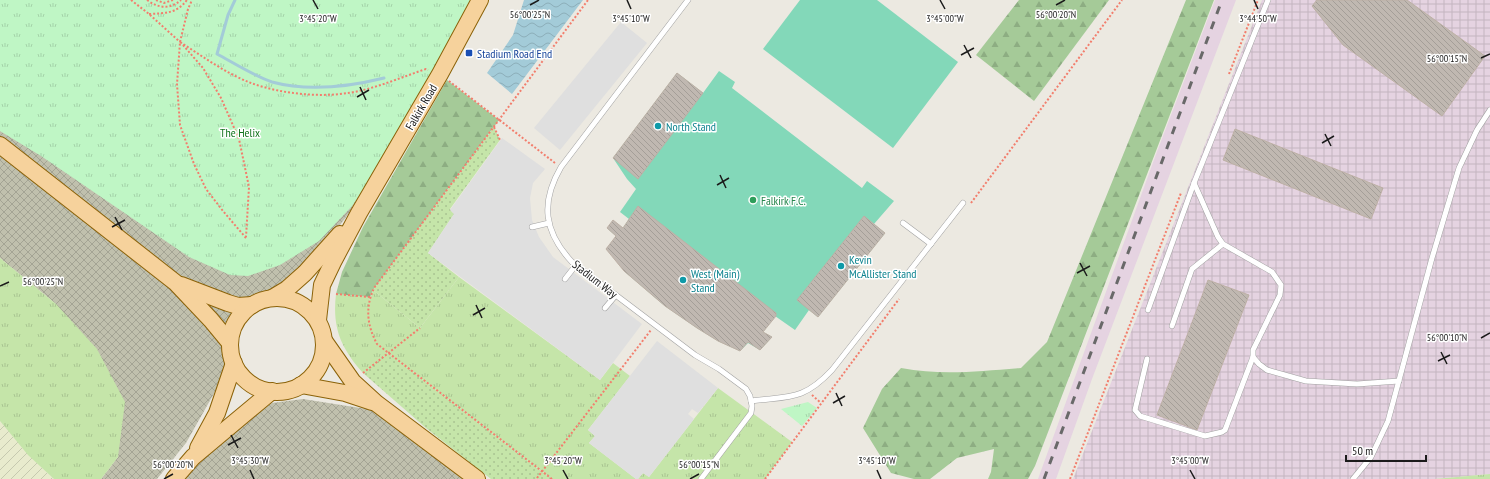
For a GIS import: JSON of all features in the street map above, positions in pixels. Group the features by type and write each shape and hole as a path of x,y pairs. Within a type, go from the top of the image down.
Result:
{"main road":[{"name":"Falkirk Road","path":"318,320 322,285 359,213 440,74 480,0"},
{"path":"0,145 176,283 211,320 230,343"},
{"name":"Falkirk Road","path":"272,298 287,289 305,273 359,213"},
{"path":"176,283 238,306 252,305 272,298 285,298 298,302 309,310 318,320 324,342 323,355 319,367 311,378 301,385 287,391 272,391 256,387 243,377 234,364 230,343 233,328 241,315 252,305"},
{"path":"324,342 353,382 376,403 477,479"},
{"path":"193,457 217,413 234,364"},
{"path":"301,385 345,393 376,403"},
{"path":"174,479 193,457 272,391"}],"lane":[{"name":"Stadium Way","path":"688,0 561,167 547,200 547,213 553,234 565,255 576,265 695,355 719,369 746,389 751,401"},
{"path":"1148,310 1194,183 1268,0"},
{"path":"1353,479 1371,457 1388,422 1432,258 1459,168 1490,110"},
{"path":"1147,359 1135,410 1136,413 1140,416 1205,436 1222,432 1225,430 1254,358 1253,350 1280,295 1281,285 1272,272 1224,244 1218,237 1194,183"},
{"path":"702,479 751,413 751,401 795,396 806,392 821,382 963,203"},
{"path":"532,227 549,223"},
{"path":"903,223 931,244"},
{"path":"1172,326 1192,269 1224,244"},
{"path":"565,278 576,265"},
{"path":"605,308 616,295"},
{"path":"1254,358 1267,370 1306,381 1357,384 1399,381"}],"path":[{"path":"130,0 149,14 180,42 203,68 221,98 239,139 249,187 246,238 222,211 206,189 194,164 180,125 177,84 180,42 188,9 192,0"},
{"path":"147,0 154,5 165,8 175,6 181,0"},
{"path":"156,0 164,2 173,0"},
{"path":"149,14 171,12 179,8 187,0"},
{"path":"552,479 377,344 368,321 367,309 374,288 588,0"},
{"path":"1226,80 1258,0"},
{"path":"180,42 217,66 251,83 287,92 327,94 361,91 426,69 440,74 561,167"},
{"path":"494,128 500,140"},
{"path":"1070,479 1183,188"},
{"path":"336,294 370,297"},
{"path":"537,479 655,325"},
{"path":"363,373 420,328"}],"shaded area":[{"path":"1215,0 1236,0 1092,379 1056,479 1038,479 1155,157"},
{"path":"1262,0 1490,0 1490,474 1435,479 1073,479"},
{"path":"621,22 647,43 560,150 534,128"},
{"path":"438,57 349,213 317,256 283,287 255,300 235,312 222,344 225,362 221,381 186,443 157,479 101,479 118,457 56,304 0,258 0,58"},
{"path":"502,138 545,169 533,183 530,198 532,220 539,237 553,257 642,324 600,380 428,253 454,214 450,210"},
{"path":"657,341 718,388 698,413 692,409 688,414 694,419 649,477 643,473 638,479 636,479 589,443 595,436 588,430"},
{"path":"303,399 373,410 465,479 184,479 222,438 272,403"},
{"path":"0,421 28,454 54,479 0,479"}],"green space":[{"name":"The Helix","path":"0,0 473,0 440,74 352,206 319,241 280,265 248,276 230,275 189,257 41,156 0,131"},
{"path":"800,0 877,0 958,62 893,148 763,49"},
{"path":"1019,0 1109,0 1034,101 976,55"},
{"path":"1186,0 1214,0 1035,466 1028,479 988,479 991,472 994,449 957,458 930,479 914,479 891,473 863,428 882,389 901,368 932,372 946,372 1021,368 1047,342"},
{"path":"719,71 735,82 732,88 862,188 867,181 894,201 874,224 885,233 818,317 809,310 795,330 775,316 763,332 772,337 760,350 748,343 740,351 718,341 665,306 624,271 616,236 607,228 623,228 629,219 620,212 636,189 627,179 613,158 677,73 703,93"},
{"path":"447,80 499,120 373,290 370,297 336,294 342,272 363,227"},
{"path":"494,127 500,140 450,209 454,214 428,253 459,277 420,328 373,290"},
{"path":"0,258 56,304 97,349 125,402 118,457 101,479 54,479 28,455 0,421"},
{"path":"459,277 600,380 613,363 630,376 588,430 595,436 589,443 636,479 552,479 388,353 363,373 355,364 344,346 337,327 335,317 336,294 370,297 369,302 373,290 420,328"},
{"path":"388,353 552,479 491,479 426,428 363,373"},
{"path":"718,388 792,442 765,479 638,479 643,473 649,477"},
{"path":"808,402 817,408 802,426 781,409"},
{"path":"1490,474 1490,479 1435,479"}],"water":[{"path":"524,0 583,0 512,94 487,73 513,35"}],"building":[{"path":"1317,0 1407,0 1485,56 1442,116 1343,45 1312,6"},
{"name":"North Stand","path":"677,73 703,93 638,179 613,158"},
{"path":"1235,129 1383,188 1371,219 1223,160"},
{"name":"West (Main) Stand","path":"638,206 776,313 776,316 763,332 772,337 760,350 748,342 740,351 718,341 665,306 624,271 606,249 616,236 607,228 613,220 623,228"},
{"name":"Kevin McAllister Stand","path":"864,216 885,233 818,317 797,300"},
{"path":"1208,280 1249,295 1197,430 1157,415"}],"waterway":[{"path":"235,0 228,15 217,54 252,73 272,82 314,88 357,84 384,78"}],"railway":[{"path":"1044,479 1222,0"}],"place":[{"name":"Stadium Road End","path":"469,53"},
{"name":"North Stand","path":"658,126"},
{"name":"Falkirk F.C.","path":"753,200"},
{"name":"Kevin McAllister Stand","path":"841,266"},
{"name":"West (Main) Stand","path":"683,280"}]}
